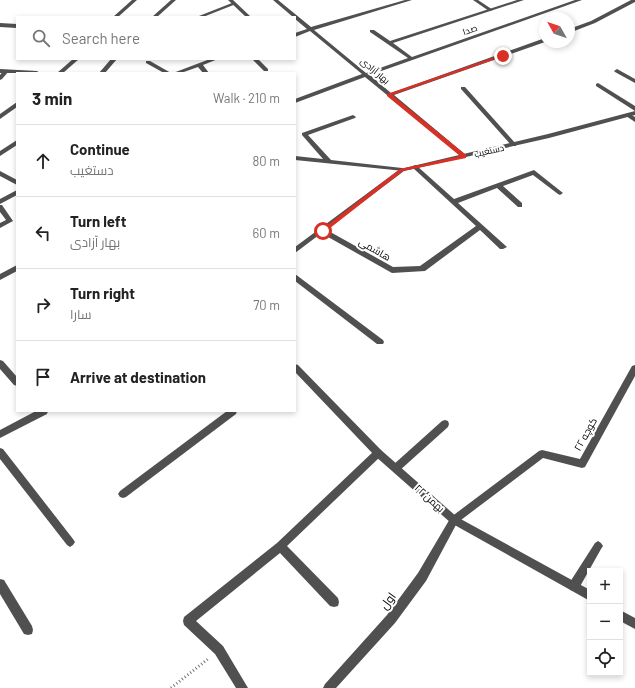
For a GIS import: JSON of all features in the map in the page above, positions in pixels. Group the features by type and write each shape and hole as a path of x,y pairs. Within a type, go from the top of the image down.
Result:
{"street":[{"path":"116,16 135,0"},
{"path":"155,16 174,0"},
{"path":"230,0 246,16"},
{"name":"بهار آزادی","path":"276,0 295,16"},
{"path":"296,35 410,0"},
{"path":"475,0 491,10"},
{"path":"389,43 522,0"},
{"name":"صدا","path":"296,101 580,0"},
{"path":"575,29 593,22 635,0"},
{"path":"201,16 234,4"},
{"name":"بهار آزادی","path":"296,17 464,156"},
{"path":"0,25 16,26"},
{"path":"372,31 412,59"},
{"path":"389,95 539,42"},
{"path":"61,72 75,60"},
{"path":"103,72 113,60"},
{"path":"179,72 212,60"},
{"path":"256,60 266,70"},
{"path":"148,62 166,72"},
{"path":"199,64 205,72"},
{"path":"0,78 3,71 20,72"},
{"path":"617,71 635,81"},
{"path":"598,85 635,109"},
{"path":"463,88 514,145"},
{"path":"0,117 16,105"},
{"path":"632,114 635,120"},
{"name":"دستغیب","path":"296,251 402,170 514,145 632,114"},
{"path":"330,162 304,134 353,116"},
{"path":"0,154 16,143"},
{"path":"296,158 402,170"},
{"path":"415,167 503,247"},
{"path":"453,202 534,172 560,193"},
{"path":"0,173 16,182"},
{"path":"498,185 520,205"},
{"path":"0,202 16,193"},
{"path":"0,207 10,221 0,226"},
{"name":"هاشمی","path":"323,231 392,270 422,269 480,226"},
{"path":"0,277 16,269"},
{"path":"296,278 380,342"},
{"path":"0,363 16,381"},
{"name":"۲۲ بهمن","path":"296,368 378,453 454,520 587,594"},
{"name":"کوچه ۲۲","path":"454,520 542,454 582,464 635,368"},
{"path":"0,434 41,412"},
{"path":"123,494 232,412"},
{"path":"396,468 445,424"},
{"path":"0,452 70,542"},
{"path":"242,688 219,650 188,621 280,546 378,453"},
{"name":"اول","path":"329,688 391,619 422,577 454,520"},
{"path":"280,546 334,602"},
{"path":"574,586 598,546"},
{"path":"0,584 28,630"},
{"path":"623,617 635,624"}],"path":[{"path":"171,688 219,650"}],"route":[{"path":"323,231 402,170 464,156 389,95 503,56"}]}
